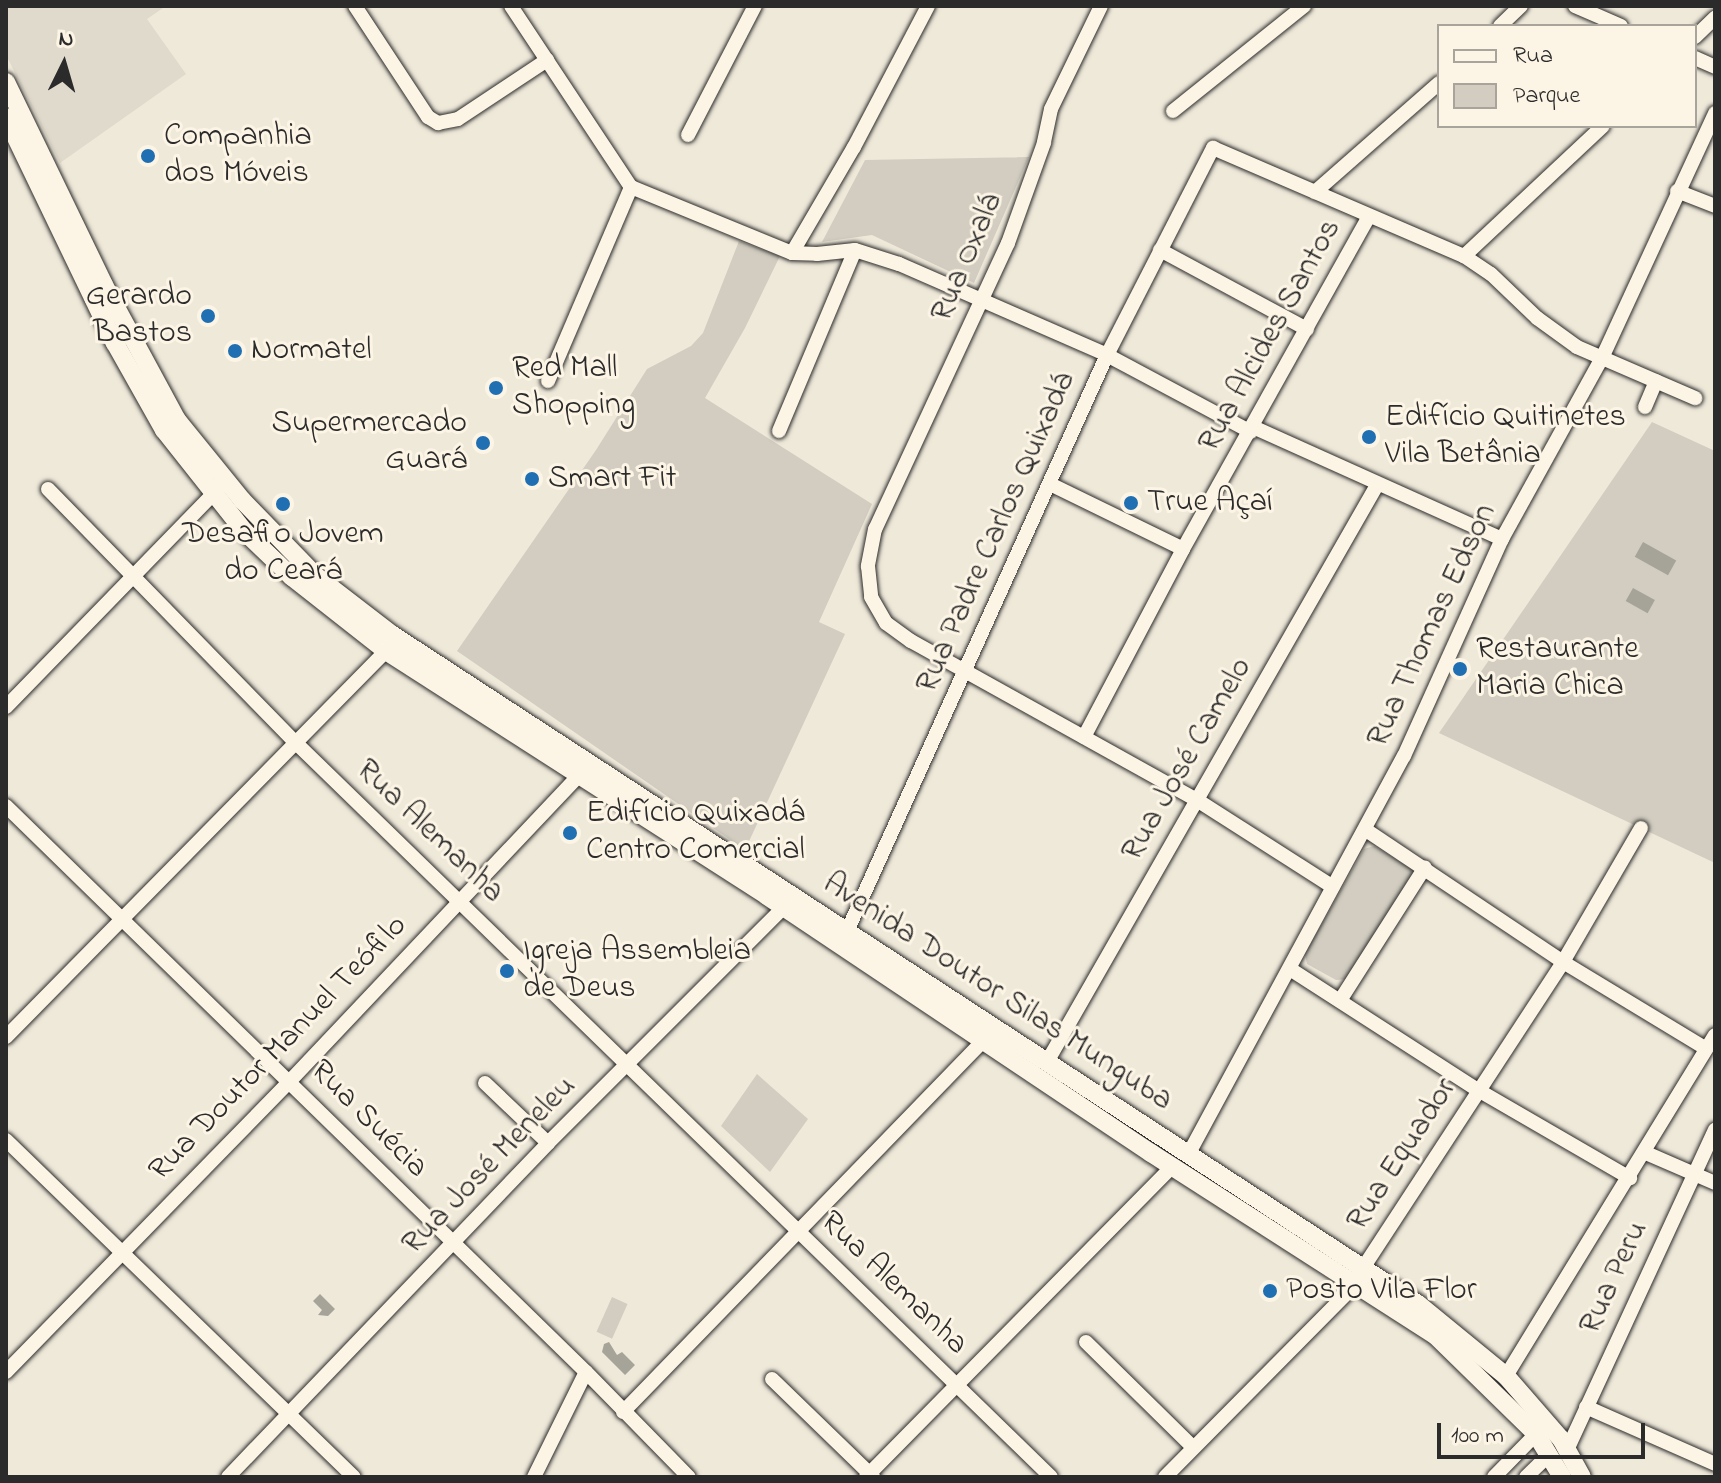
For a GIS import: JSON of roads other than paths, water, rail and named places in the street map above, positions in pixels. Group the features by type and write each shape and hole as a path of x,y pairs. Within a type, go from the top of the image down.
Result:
{"main road":[{"name":"Avenida Doutor Silas Munguba","path":"6,82 143,362 244,531 292,577 386,651 585,769"},
{"name":"Avenida Doutor Silas Munguba","path":"6,117 130,372 164,430 219,488 285,547 370,619 585,769 844,937 1047,1062 1188,1155 1358,1275 1435,1335 1536,1434 1562,1477"},
{"name":"Avenida Doutor Silas Munguba","path":"844,937 982,1042 1172,1167 1358,1275 1418,1304 1506,1376 1567,1450 1582,1477"}],"street":[{"path":"355,6 428,117 438,123 458,119 547,60"},
{"path":"511,6 631,187 792,253 855,250 982,299 1107,355 1252,429 1502,539"},
{"path":"688,135 755,6"},
{"path":"792,253 854,147 928,6"},
{"name":"Rua Oxalá","path":"1101,6 1056,97 1039,157 982,299 875,529 868,566 871,597 886,623 911,641 967,669 1197,800 1333,887"},
{"path":"1173,111 1304,6"},
{"path":"1502,24 1521,6"},
{"path":"1575,6 1616,24"},
{"path":"1697,35 1715,18"},
{"path":"1437,85 1315,192 1464,256 1491,274 1556,333 1602,358 1695,398"},
{"name":"Rua Thomas Edson","path":"1188,1155 1366,830 1502,539 1602,358 1715,113"},
{"path":"1464,256 1601,128"},
{"name":"Rua Padre Carlos Quixadá","path":"844,937 1107,355 1213,148 1315,192"},
{"path":"548,381 631,187"},
{"path":"1677,191 1715,206"},
{"name":"Rua Alcides Santos","path":"1084,737 1183,549 1369,216"},
{"path":"779,431 855,250"},
{"path":"1160,250 1307,329"},
{"path":"1645,407 1656,381"},
{"path":"1050,484 1183,549"},
{"name":"Rua José Camelo","path":"1047,1062 1377,485"},
{"path":"6,707 219,488"},
{"name":"Rua Alemanha","path":"48,489 295,742 461,900 626,1066 1051,1477"},
{"path":"6,1037 386,651"},
{"name":"Rua Doutor Manuel Teófilo","path":"6,1372 289,1082 585,769"},
{"name":"Rua Suécia","path":"6,806 586,1372 689,1477"},
{"name":"Rua Equador","path":"1165,1477 1358,1275 1563,962 1641,828"},
{"path":"1366,830 1563,962 1705,1048"},
{"path":"1341,999 1425,867"},
{"name":"Rua José Meneleu","path":"228,1477 548,1143 789,902"},
{"path":"1290,969 1478,1090 1630,1178"},
{"path":"1506,1376 1646,1153 1715,1035"},
{"path":"623,1412 801,1233 982,1042"},
{"path":"485,1083 548,1143"},
{"name":"Rua Peru","path":"1567,1450 1715,1129"},
{"path":"6,1140 354,1477"},
{"path":"1646,1153 1715,1183"},
{"path":"772,1379 869,1476 1172,1167"},
{"path":"1086,1342 1193,1447"},
{"path":"534,1477 586,1372"},
{"path":"1586,1407 1715,1464"},
{"path":"1494,1477 1536,1434"},
{"path":"1526,1477 1548,1456"}],"place":[{"name":"Companhia dos Móveis","path":"148,156"},
{"name":"Gerardo Bastos","path":"208,316"},
{"name":"Normatel","path":"235,351"},
{"name":"Red Mall Shopping","path":"496,388"},
{"name":"Edifício Quitinetes Vila Betânia","path":"1369,437"},
{"name":"Supermercado Guará","path":"483,443"},
{"name":"Smart Fit","path":"532,479"},
{"name":"True Açaí","path":"1131,503"},
{"name":"Desafio Jovem do Ceará","path":"283,504"},
{"name":"Restaurante Maria Chica","path":"1460,669"},
{"name":"Edifício Quixadá Centro Comercial","path":"570,833"},
{"name":"Igreja Assembleia de Deus","path":"507,971"},
{"name":"Posto Vila Flor","path":"1270,1291"}]}
